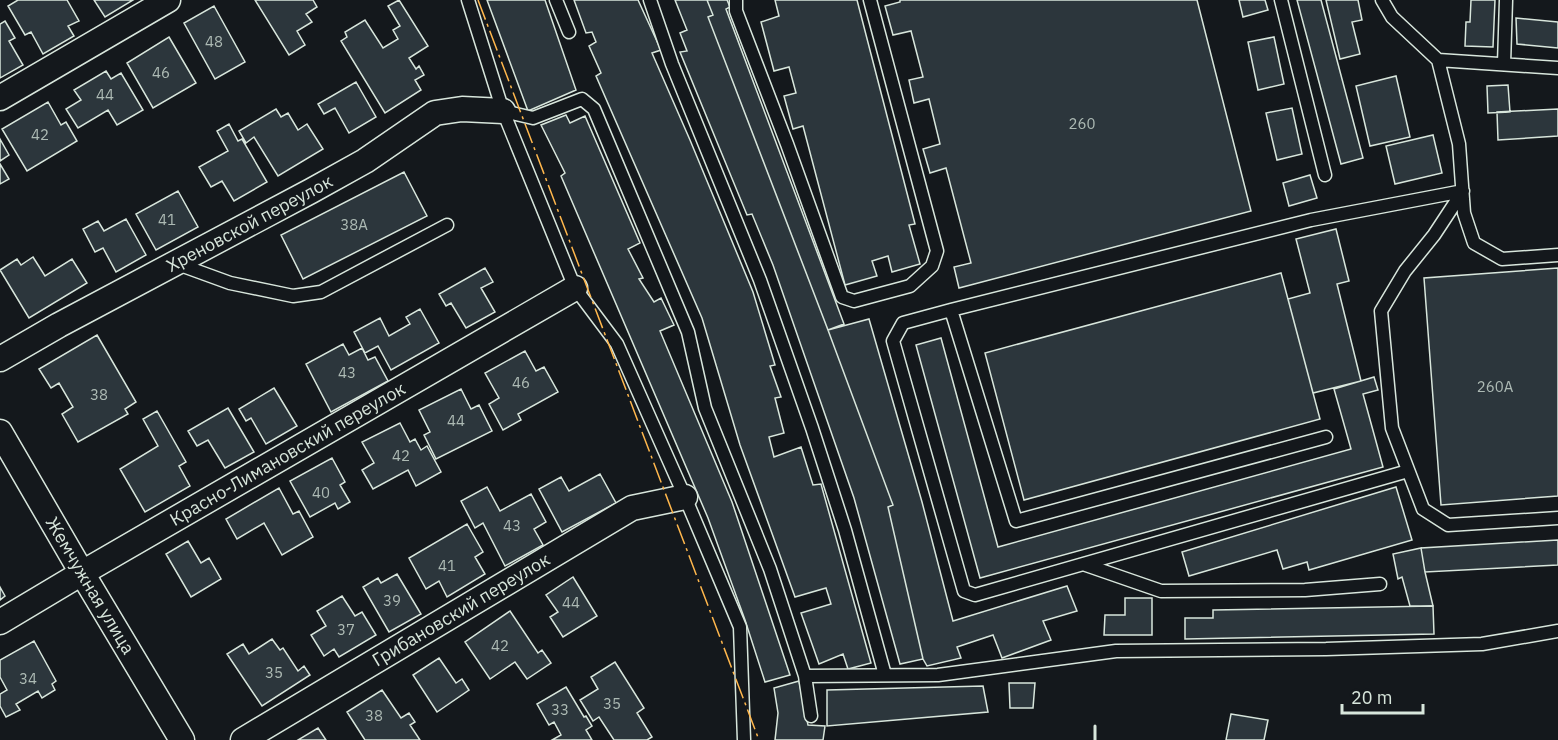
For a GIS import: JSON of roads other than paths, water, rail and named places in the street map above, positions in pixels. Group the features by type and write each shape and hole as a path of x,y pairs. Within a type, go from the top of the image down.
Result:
{"street":[{"path":"0,98 168,0"},
{"name":"Хреновской переулок","path":"0,359 365,161 435,113 462,109 503,111"},
{"name":"Красно-Лимановский переулок","path":"0,622 575,288"},
{"name":"Жемчужная улица","path":"0,432 182,740"},
{"name":"Грибановский переулок","path":"243,740 632,508 685,496"}],"lane":[{"path":"468,0 503,111 575,288 617,344 740,627 744,740"},
{"path":"556,0 569,32"},
{"path":"651,0 672,64 760,280 812,429 845,530 885,675"},
{"path":"736,0 736,11 842,297 854,301 910,286 932,266 937,250 870,0"},
{"path":"1281,0 1325,175"},
{"path":"1382,0 1392,17 1438,60 1459,144 1464,213 1474,243 1502,259 1558,255"},
{"path":"1504,64 1506,0"},
{"path":"1438,60 1558,68"},
{"path":"503,111 533,118 582,99 594,109 688,332 705,408 770,569 805,676 811,716"},
{"path":"1408,471 975,595 964,591 893,341 903,323 951,310 1311,220 1462,190"},
{"path":"1462,190 1434,235 1405,271 1381,311 1392,428 1423,509 1448,525 1558,518"},
{"path":"174,263 230,283 293,296 321,292 447,225"},
{"path":"951,310 1016,521 1326,437"},
{"path":"1083,564 1161,591 1305,590 1380,584"},
{"path":"805,676 938,675 1116,651 1326,649 1482,644 1558,631"}]}
